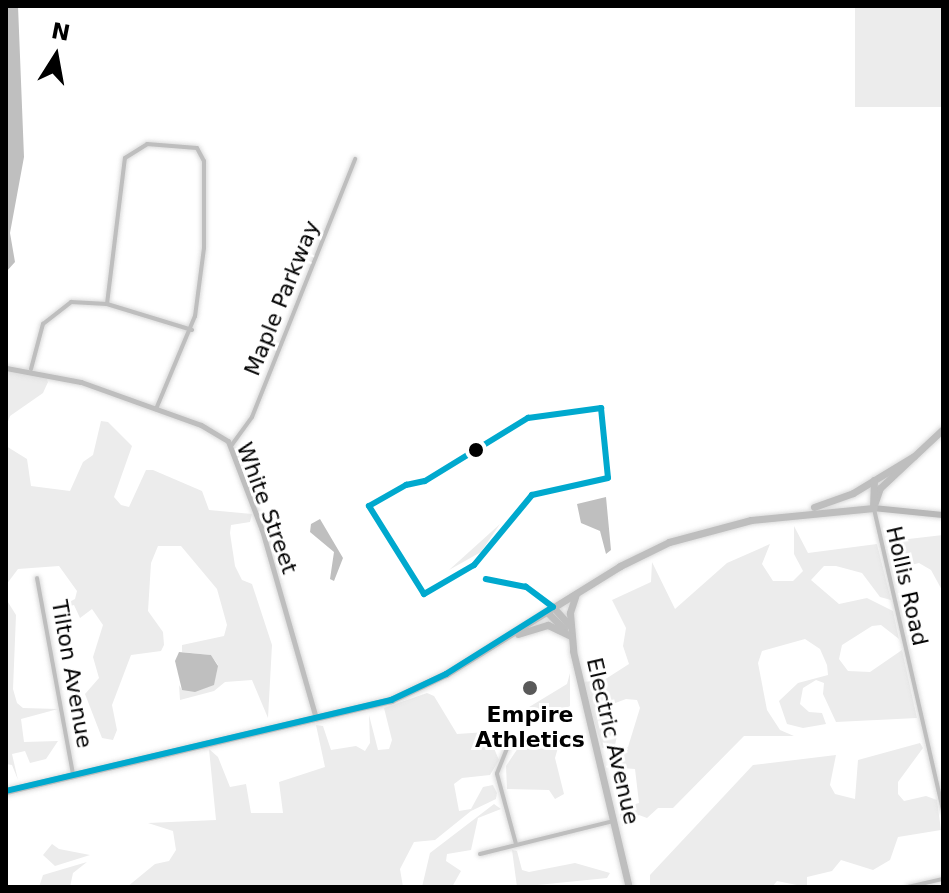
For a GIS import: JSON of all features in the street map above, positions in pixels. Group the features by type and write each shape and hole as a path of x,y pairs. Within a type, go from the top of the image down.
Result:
{"main road":[{"path":"873,508 880,488 943,429"},
{"path":"799,512 874,480 914,456"},
{"path":"873,508 874,480"},
{"path":"6,791 391,700 503,639 633,558 680,538 799,512 873,508 943,515"},
{"path":"503,639 548,625 571,632 576,594"},
{"name":"Electric Avenue","path":"550,610 571,632 629,887"}],"street":[{"path":"107,304 125,158 147,144 200,150 204,248 192,330 157,407"},
{"name":"Maple Parkway","path":"231,446 252,417 355,159"},
{"path":"31,369 39,333 56,310 79,300 107,304 192,330"},
{"name":"White Street","path":"6,368 31,369 157,407 216,432 231,446 266,542 317,719"},
{"name":"Hollis Road","path":"873,508 943,811"},
{"name":"Tilton Avenue","path":"37,578 74,776"},
{"path":"510,741 497,774 516,844"},
{"path":"480,854 614,820"},
{"path":"908,887 943,879"}],"shaded area":[{"path":"6,6 18,6 24,157 10,233 15,262 6,272"},
{"path":"855,6 943,6 943,107 855,107"},
{"path":"26,371 45,375 48,382 43,393 10,416 6,427 6,372"},
{"path":"101,421 108,422 132,446 114,497 121,505 129,507 146,470 153,470 202,491 209,510 252,514 250,522 231,525 230,533 235,566 242,580 252,584 272,645 268,718 252,680 225,682 214,691 180,700 179,685 182,690 218,665 211,655 182,652 182,645 224,636 227,625 217,589 181,546 158,546 151,563 148,611 163,632 164,645 161,651 131,655 112,705 117,730 113,740 102,738 85,694 99,678 93,657 103,625 92,609 80,618 74,605 54,610 75,599 77,591 59,566 18,569 6,585 6,446 27,459 31,486 70,491 83,462 93,455"},
{"path":"606,497 611,550 606,554 600,531 581,523 577,504"},
{"path":"320,519 343,558 334,581 330,579 334,552 310,532 311,524"},
{"path":"500,524 481,552 449,570"},
{"path":"794,526 808,553 877,544 891,600 880,597 862,573 836,566 824,566 811,580 839,604 867,598 893,611 899,639 881,625 872,626 842,645 839,659 848,671 870,672 902,650 917,718 836,722 823,694 824,683 816,680 803,688 800,704 809,712 822,713 826,724 803,728 787,724 779,701 798,683 828,675 827,665 820,649 805,639 762,651 758,663 767,710 780,730 794,736 744,736 673,808 658,808 647,818 639,815 622,826 619,809 639,803 635,769 609,767 607,761 628,747 640,708 637,700 626,699 602,708 617,736 615,745 602,748 583,682 604,680 629,664 623,646 626,628 612,600 651,582 652,562 675,609 727,563 770,544 762,564 773,581 793,581 803,571 794,554"},
{"path":"943,535 943,592 931,570 919,563 899,568 891,541"},
{"path":"6,599 16,615 13,689 17,703 23,708 58,709 21,719 24,742 58,741 46,759 30,763 25,751 12,754 18,780 12,765 6,764"},
{"path":"179,652 211,655 218,666 214,685 195,692 182,690 175,661"},
{"path":"570,673 570,706 544,719 511,718 567,684"},
{"path":"427,693 434,696 457,734 487,732 499,760 490,775 462,778 454,784 459,811 471,809 483,787 493,785 497,793 496,799 471,811 435,840 414,842 400,869 403,887 127,887 155,864 169,861 176,850 173,831 148,823 216,820 209,749 218,757 230,787 246,784 251,813 283,813 279,782 325,767 316,725 323,726 331,750 356,746 365,751 370,743 369,715 378,750 389,749 392,740 384,708"},
{"path":"561,737 555,758 564,794 555,799 549,790 507,789 506,766 518,748"},
{"path":"920,743 923,748 898,782 898,794 904,801 926,796 937,800 941,830 898,837 890,860 873,870 841,860 832,871 807,877 807,887 777,881 772,887 650,887 650,875 753,765 836,755 830,785 835,794 855,799 858,760"},
{"path":"494,804 501,809 478,818 471,850 447,854 446,861 461,871 452,887 422,887 430,853"},
{"path":"52,844 59,849 90,855 55,866 43,855"},
{"path":"512,850 517,851 522,870 529,872 575,863 610,873 607,878 517,887"},
{"path":"87,862 73,873 70,887 39,887 43,875"}],"waterway":[{"path":"6,322 6,327"},
{"path":"6,691 6,722"}],"transit line":[{"path":"601,408 608,478 532,495 474,565 424,594 369,506 406,485 425,481 528,418 601,408"},
{"path":"6,791 391,700 446,674 553,607 526,587 486,579"}],"place":[{"name":"Empire Athletics","path":"530,688"}]}
